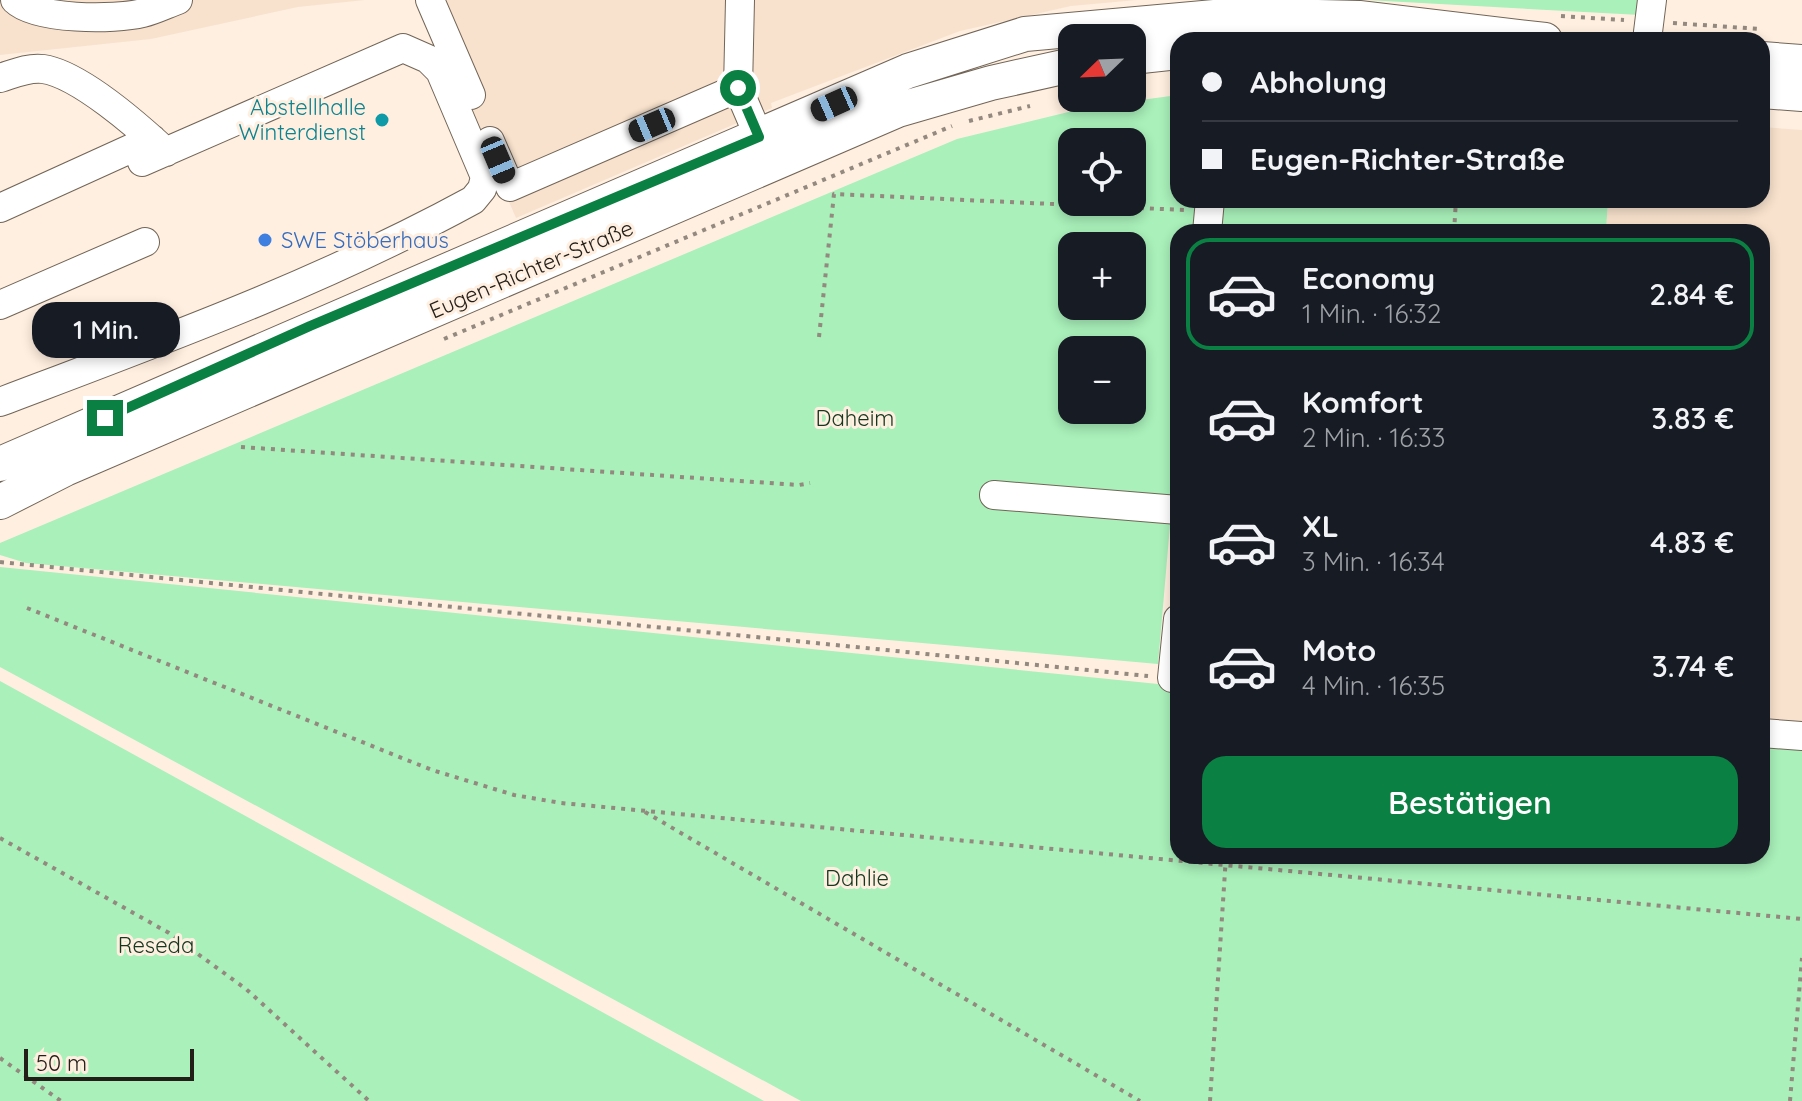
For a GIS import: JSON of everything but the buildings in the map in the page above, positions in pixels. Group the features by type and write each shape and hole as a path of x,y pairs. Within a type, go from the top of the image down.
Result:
{"main road":[{"name":"Eugen-Richter-Straße","path":"0,464 310,326 908,71 1025,34 1236,18 1359,18 1477,32"},
{"path":"1770,46 1802,62"},
{"path":"1146,55 1170,53"},
{"name":"Eugen-Richter-Straße","path":"0,502 65,469 898,110 991,83 1058,68"},
{"path":"1770,92 1802,94"}],"lane":[{"path":"15,0 23,8 57,16 141,13 178,0"},
{"path":"430,0 510,187 738,88"},
{"path":"740,0 738,88 759,137"},
{"path":"0,208 154,151 403,48 428,59 440,71 485,177 482,189 473,200 333,270 261,303 0,402"},
{"path":"0,78 44,69 79,85 154,151"},
{"path":"0,305 145,242"},
{"path":"994,495 1170,509"},
{"path":"1770,734 1802,736"}],"path":[{"path":"1650,21 1704,32"},
{"path":"442,340 954,125 1042,102"},
{"path":"819,337 834,194 1209,214"},
{"path":"241,447 799,485 810,483"},
{"path":"0,562 1170,678"},
{"path":"27,608 432,770 514,795 640,810 1170,860"},
{"path":"640,810 1140,1101"},
{"path":"0,838 169,933 246,989 369,1101"},
{"path":"1215,864 1802,919"},
{"path":"1210,1101 1226,865"},
{"path":"1790,1101 1802,958"},
{"path":"0,1058 61,1101"}],"shaded area":[{"path":"0,0 365,0 298,7 151,39 0,55"},
{"path":"421,0 1137,0 1071,6 960,31 771,103 772,108 516,218"},
{"path":"1770,128 1802,130 1802,723 1770,721 1770,224 1606,224 1608,208 1770,208"}],"green space":[{"path":"1367,0 1641,0 1640,15"},
{"name":"Daheim","path":"1170,96 1170,208 1197,208 1196,224 1170,224 1170,525 1158,664 26,563 0,555 0,543 957,139 1068,112 1146,112 1146,99"},
{"path":"1218,208 1608,208 1606,224 1216,224"},
{"name":"Dahlie","path":"0,567 1170,685 1170,864 1770,864 1770,747 1802,750 1802,1101 801,1101 0,667"},
{"name":"Reseda","path":"0,681 764,1101 0,1101"}],"place":[{"name":"Abstellhalle Winterdienst","path":"382,120"},
{"name":"SWE Stöberhaus","path":"265,240"}],"route":[{"path":"105,418 310,326 759,137 738,88"}]}
